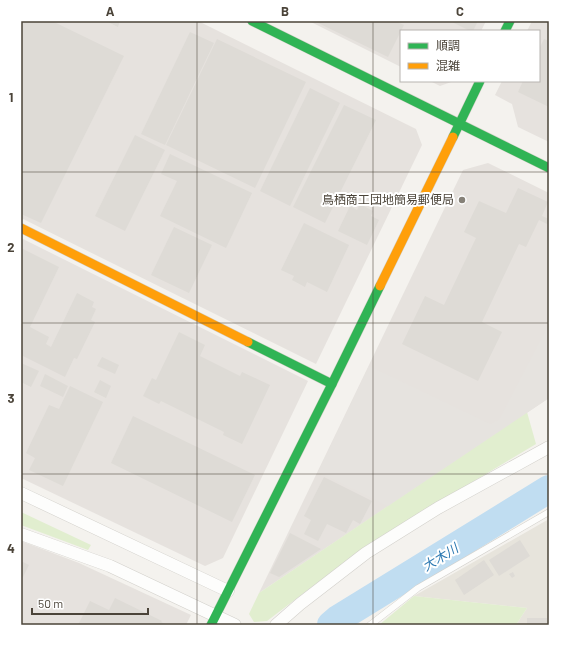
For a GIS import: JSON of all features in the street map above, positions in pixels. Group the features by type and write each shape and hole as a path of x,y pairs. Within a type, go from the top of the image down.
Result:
{"street":[{"path":"252,21 549,168"},
{"path":"506,30 510,21"},
{"path":"213,621 332,384 479,82"},
{"path":"21,228 332,384"},
{"path":"276,625 300,604 366,553 438,508 549,447"},
{"path":"21,493 228,591"},
{"path":"21,534 110,566 213,621 235,625"}],"lane":[{"path":"370,625 418,588 549,512"}],"shaded area":[{"path":"21,21 198,21 416,129 422,145 316,364 21,218"},
{"path":"309,21 486,21 482,30 400,30 400,66"},
{"path":"532,21 549,21 549,142 518,127 512,104 495,95 502,82 540,82 540,30 528,30"},
{"path":"432,82 451,82 440,86"},
{"path":"488,163 549,193 549,398 259,593 463,170"},
{"path":"21,238 308,381 223,558 205,566 21,478"},
{"path":"549,324 549,398 388,506 318,472 369,366 490,424 499,420"},
{"path":"549,519 549,625 516,625 527,608 414,596"},
{"path":"21,541 79,563 191,615 186,625 21,625"}],"green space":[{"path":"527,412 536,444 367,545 267,621 254,622 249,614 259,593"},
{"path":"21,512 91,545 88,550 21,525"},
{"path":"414,596 527,608 516,625 379,625"}],"building":[{"path":"21,21 52,21 124,56 41,223 21,214"},
{"path":"106,21 120,21 118,27"},
{"path":"314,21 395,21 404,25 400,30 400,33 388,57"},
{"path":"450,21 478,21 474,30 468,30"},
{"path":"190,32 214,43 165,145 141,134"},
{"path":"217,39 306,82 255,188 166,145"},
{"path":"544,39 549,41 549,107 518,92 523,82 540,82 540,47"},
{"path":"310,88 340,103 290,206 260,191"},
{"path":"344,105 376,120 325,223 293,207"},
{"path":"135,135 165,150 125,231 95,216"},
{"path":"170,154 252,193 226,248 160,216 177,181 161,174"},
{"path":"518,188 548,202 542,216 549,220 547,224 539,220 526,247 519,244 482,322 502,332 478,381 402,344 425,296 444,305 476,238 464,232 479,201 506,213"},
{"path":"360,204 373,211 371,216 379,220 367,245 338,231 350,206 357,210"},
{"path":"304,223 349,245 327,292 307,282 305,287 292,280 294,276 281,270"},
{"path":"174,227 212,245 189,293 151,275"},
{"path":"21,248 59,267 30,327 49,337 46,344 51,347 77,293 94,302 92,307 96,309 91,320 95,322 77,359 74,358 65,377 21,355"},
{"path":"179,332 205,345 200,356 240,376 242,372 270,385 242,444 223,435 224,432 161,401 159,404 143,396 152,378 156,380"},
{"path":"102,357 119,365 115,374 97,366"},
{"path":"21,363 39,371 31,387 21,382"},
{"path":"45,374 68,386 63,397 40,386"},
{"path":"100,380 111,386 106,398 94,392"},
{"path":"70,386 103,402 63,486 29,470 35,458 26,453 49,405 59,409"},
{"path":"133,416 255,475 232,522 111,463"},
{"path":"324,477 372,501 360,524 353,520 346,533 327,524 318,541 304,534 311,520 304,516"},
{"path":"290,533 321,549 279,577 270,573"},
{"path":"520,540 530,556 499,576 489,560"},
{"path":"484,560 494,575 464,595 455,580"},
{"path":"21,561 29,565 21,581"},
{"path":"513,572 515,576 512,578 509,574"},
{"path":"115,598 162,621 161,622 167,625 78,625 90,601 109,610"},
{"path":"527,618 547,618 547,625 527,625"}],"waterway":[{"name":"大木川","path":"331,625 338,619 549,489"}],"traffic: fast":[{"path":"252,21 549,168"},
{"path":"506,30 510,21"},
{"path":"453,137 480,82"},
{"path":"211,625 380,286"},
{"path":"248,342 332,384"}],"traffic: slow":[{"path":"380,286 453,137"},
{"path":"21,228 248,342"}],"place":[{"name":"鳥栖商工団地簡易郵便局","path":"462,200"}]}
